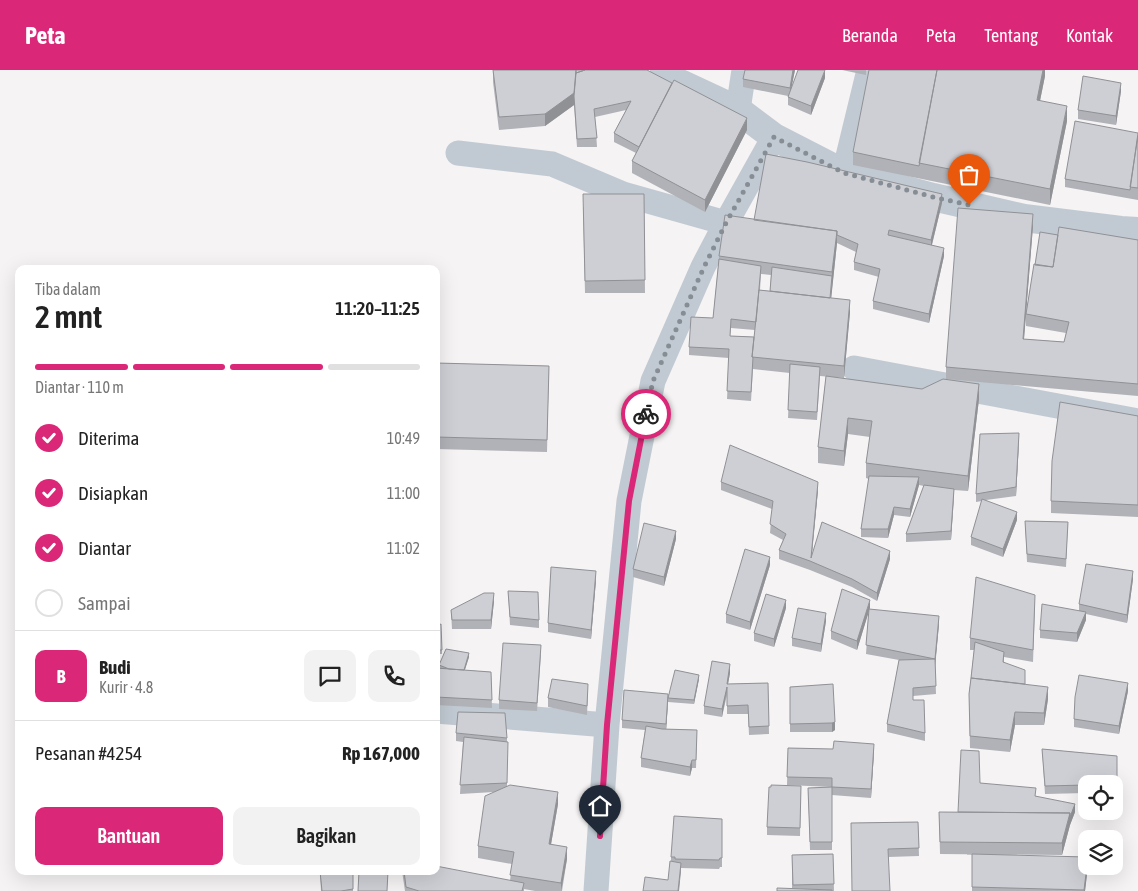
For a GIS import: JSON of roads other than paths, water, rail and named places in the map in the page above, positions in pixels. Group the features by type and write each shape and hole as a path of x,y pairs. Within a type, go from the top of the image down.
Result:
{"street":[{"path":"664,70 678,82 738,110 774,137 844,173 933,197 1024,218 1138,231"},
{"path":"738,110 744,70"},
{"path":"844,173 869,70"},
{"path":"596,891 607,725 629,501 653,381 704,267 774,137"},
{"path":"458,153 552,164 624,194 726,223"},
{"path":"854,368 1138,421"},
{"path":"440,711 607,725"}]}
